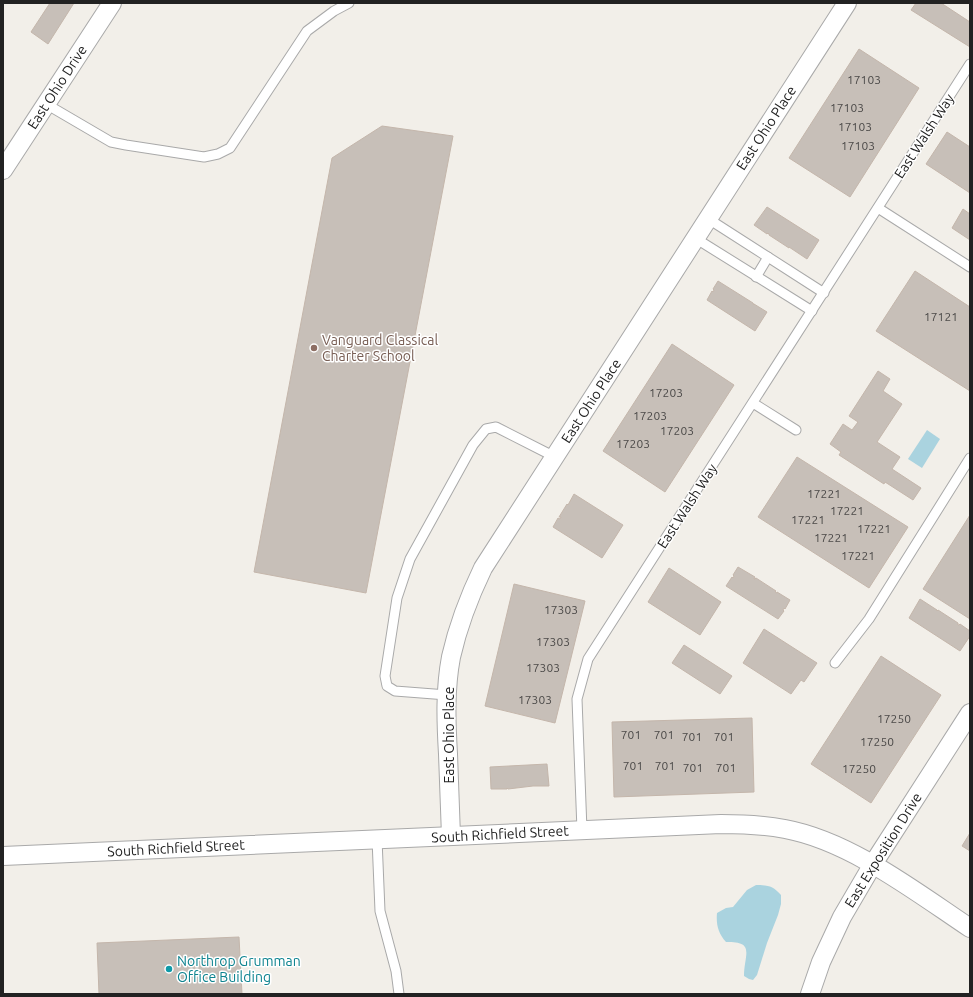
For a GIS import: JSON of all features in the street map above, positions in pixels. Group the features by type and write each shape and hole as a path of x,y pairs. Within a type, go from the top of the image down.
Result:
{"street":[{"name":"East Ohio Drive","path":"3,170 112,3"},
{"name":"East Ohio Place","path":"451,836 446,721 447,695 451,658 469,597 483,568 707,218 847,3"},
{"name":"East Exposition Drive","path":"810,994 821,962 842,917 873,864 970,713"},
{"name":"South Richfield Street","path":"3,856 747,824 786,829 811,836 848,851 873,864 970,928"}],"lane":[{"path":"46,104 111,142 204,157 218,154 230,148 307,31 334,11 349,3"},
{"name":"East Walsh Way","path":"582,830 577,699 588,659 970,64"},
{"path":"878,208 970,267"},
{"path":"707,218 824,292"},
{"path":"695,238 812,311"},
{"path":"756,277 768,257"},
{"path":"753,403 796,430"},
{"path":"447,695 395,691 387,686 385,676 397,598 410,559 473,445 486,430 496,427 554,457"},
{"path":"835,663 873,613 970,458"},
{"path":"377,839 380,911 396,971 399,994"}],"water":[{"path":"927,430 940,439 922,468 908,459"},
{"path":"756,885 768,886 776,890 781,895 781,904 757,975 753,980 744,976 746,956 745,947 735,942 726,942 723,939 717,925 717,913 726,908 733,907 747,890"}],"building":[{"path":"50,3 74,3 48,44 31,32"},
{"path":"916,3 941,3 970,22 970,47 911,10"},
{"path":"859,49 919,88 850,197 789,158"},
{"name":"Vanguard Classical Charter School","path":"382,126 453,136 366,593 254,572 332,158"},
{"path":"947,132 970,147 970,193 926,164"},
{"path":"767,207 819,240 807,259 754,225"},
{"path":"963,209 970,214 970,240 952,228"},
{"path":"915,271 970,307 970,391 876,331"},
{"path":"718,281 767,312 755,331 707,300"},
{"path":"672,344 734,385 665,492 603,451"},
{"path":"878,371 890,379 883,391 902,404 877,442 900,457 892,469 921,488 913,500 885,482 884,484 839,455 841,452 830,444 843,424 852,430 858,422 849,416"},
{"path":"797,457 908,527 869,588 758,517"},
{"path":"574,494 623,525 602,558 553,527 558,518 560,519 561,517 559,517"},
{"path":"970,515 970,619 923,589"},
{"path":"738,567 755,577 754,579 756,578 776,591 775,592 790,600 778,619 726,586 732,577 733,578 733,575"},
{"path":"669,568 721,602 700,635 648,602"},
{"path":"514,584 585,601 555,723 485,706"},
{"path":"920,599 958,623 958,625 960,624 970,631 970,636 960,651 909,618"},
{"path":"764,629 817,663 804,682 801,680 791,694 743,663"},
{"path":"684,645 732,676 720,694 672,663"},
{"path":"881,656 941,695 871,803 811,764"},
{"path":"752,718 754,792 614,797 612,722"},
{"path":"547,764 549,786 491,789 490,767"},
{"path":"970,833 970,851 962,846"},
{"name":"Northrop Grumman Office Building","path":"239,937 242,994 99,994 97,943"}],"place":[{"name":"Vanguard Classical Charter School","path":"314,348"},
{"name":"Northrop Grumman Office Building","path":"169,969"}]}
